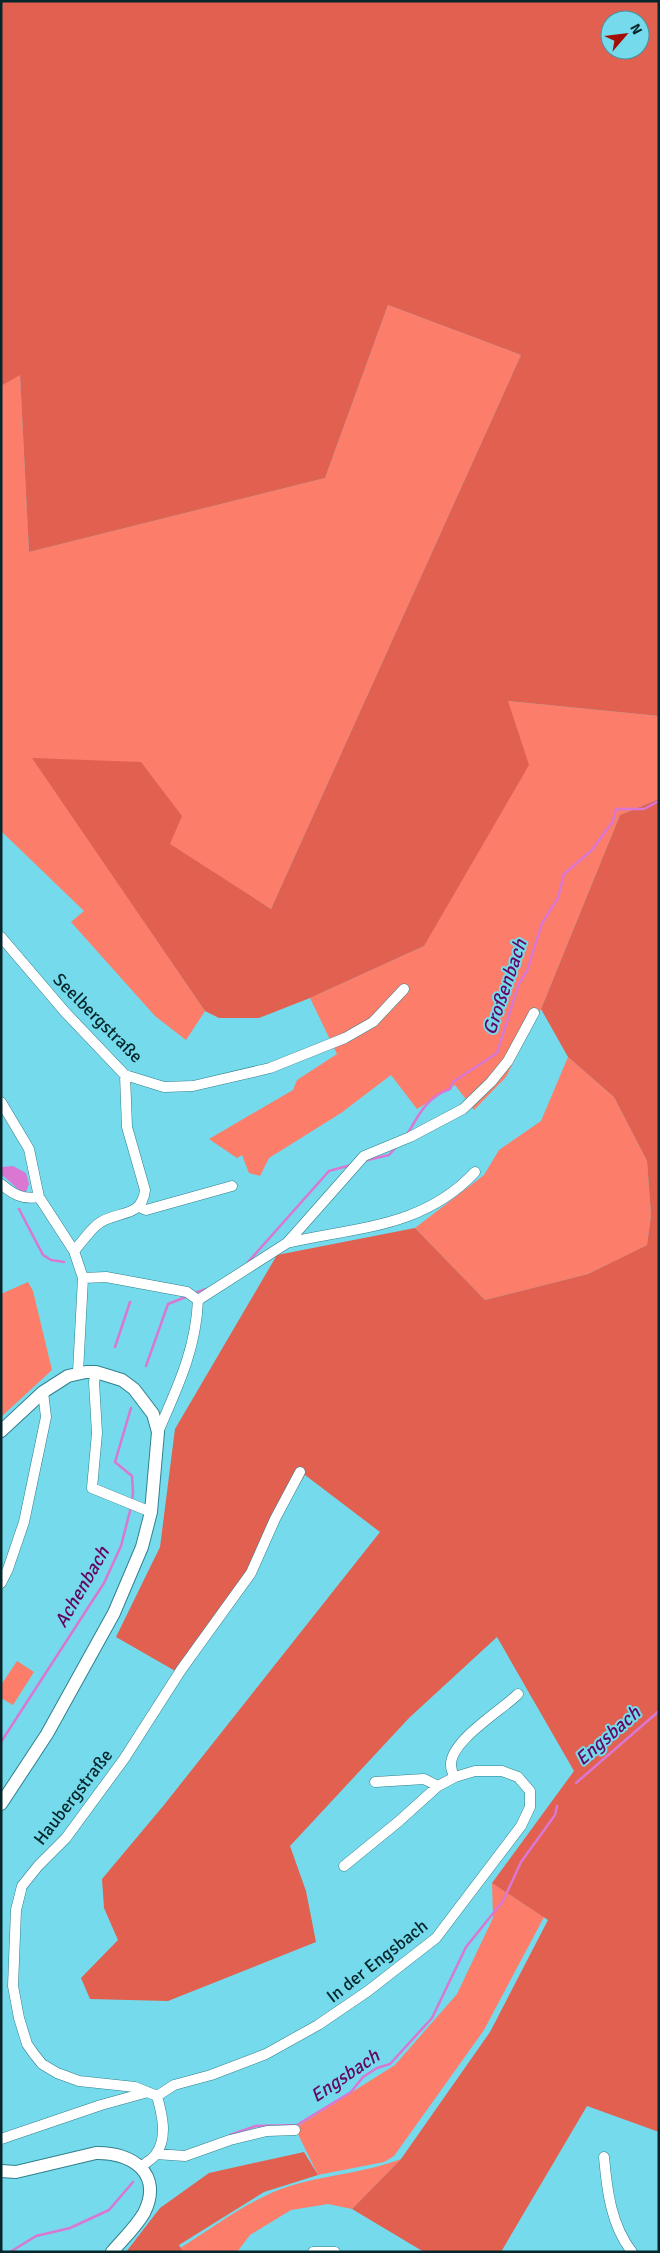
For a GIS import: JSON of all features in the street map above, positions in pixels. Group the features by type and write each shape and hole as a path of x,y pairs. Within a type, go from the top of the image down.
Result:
{"main road":[{"path":"1,1431 43,1392 61,1380 78,1372 96,1372 122,1380 134,1388 153,1414 158,1432 151,1512 142,1547 114,1613 47,1734 1,1804"},
{"path":"1,2171 16,2172 102,2153 123,2156 132,2160 141,2167 149,2186 146,2208 140,2219 112,2252"}],"street":[{"name":"Seelbergstraße","path":"1,937 64,1012 125,1075 164,1087 193,1086 270,1068 352,1034 373,1022 404,989"},
{"path":"198,1300 287,1243 364,1156 410,1137 463,1108 481,1094 508,1061 534,1013"},
{"path":"74,1251 98,1223 139,1207 144,1199 145,1190 127,1128 125,1075"},
{"path":"1,1102 29,1149 38,1197 74,1251 83,1278 78,1372"},
{"path":"287,1243 321,1235 383,1225 423,1211 464,1184 476,1172"},
{"path":"1,1184 13,1195 30,1199 38,1197"},
{"path":"139,1207 146,1210 232,1186"},
{"path":"83,1278 106,1277 187,1292 198,1300"},
{"path":"158,1432 188,1362 198,1300"},
{"path":"96,1372 94,1382 97,1433 92,1488 151,1512"},
{"path":"1,1583 8,1569 26,1513 46,1417 43,1392"},
{"name":"Haubergstraße","path":"153,2094 135,2087 80,2081 57,2073 42,2064 27,2044 19,2018 13,1986 16,1910 22,1886 38,1866 66,1838 118,1767 181,1670 251,1573 275,1519 300,1472"},
{"path":"455,1777 450,1765 457,1749 479,1726 518,1694"},
{"name":"In der Engsbach","path":"1,2139 101,2105 153,2094 174,2085 211,2075 266,2054 318,2025 368,1991 436,1938 521,1826 530,1807 530,1791 518,1777 502,1770 475,1771 455,1777 438,1786 344,1866"},
{"path":"375,1782 424,1779 438,1786"},
{"path":"141,2167 156,2154 164,2124 153,2094"},
{"path":"156,2154 185,2156 230,2140 267,2132 295,2130"},
{"path":"604,2158 606,2184 614,2217 620,2234 632,2252"},
{"path":"313,2252 335,2252"}],"shaded area":[{"path":"1,1 659,1 659,716 508,701 529,765 424,946 310,998 259,1018 219,1018 205,1011 32,758 141,762 182,816 170,844 271,909 521,355 388,305 325,478 29,552 20,375 1,386"},
{"path":"388,305 521,355 271,909 33,758 205,1011 186,1040 155,1016 71,922 84,911 1,831 1,386 20,374 29,552 325,478"},
{"path":"507,701 659,716 659,799 620,815 541,1009 506,1077 474,1110 455,1085 417,1109 391,1075 341,1113 269,1158 260,1176 249,1173 242,1155 237,1158 209,1139 293,1090 297,1080 337,1054 310,998 424,946"},
{"path":"659,799 659,2132 587,2106 501,2252 424,2252 352,2209 401,2159 490,2032 548,1920 492,1883 574,1771 497,1637 409,1718 290,1846 306,1891 316,1942 168,2001 90,1999 81,1978 118,1940 104,1908 102,1879 164,1805 380,1532 305,1475 278,1520 247,1583 177,1672 116,1637 160,1547 175,1429 277,1255 415,1228 485,1300 588,1274 647,1245 651,1215 647,1161 614,1097 568,1057 541,1009 620,815"},
{"path":"568,1057 614,1097 647,1161 651,1215 647,1245 588,1274 485,1300 415,1228 484,1175 499,1150 541,1121"},
{"path":"13,1166 26,1173 29,1184 26,1192 19,1190 1,1174 2,1167"},
{"path":"28,1282 33,1291 52,1370 1,1417 1,1294"},
{"path":"17,1661 34,1672 13,1705 1,1698 1,1685"},
{"path":"492,1883 544,1917 484,2030 394,2156 384,2162 318,2175 295,2128 395,2065 457,1994 493,1918"},
{"path":"304,2152 318,2175 264,2192 179,2245 183,2252 126,2252 160,2208 209,2173"},
{"path":"401,2159 352,2209 328,2204 291,2210 250,2235 237,2252 183,2252 180,2248 243,2208 281,2189 384,2165"}],"waterway":[{"name":"Großenbach","path":"408,1133 430,1101 442,1092 450,1089 453,1082 497,1053 519,983 527,971 542,923 558,898 564,874 592,850 613,821 616,809 644,809 659,801"},
{"name":"Großenbach","path":"363,1161 389,1155 396,1147"},
{"name":"Großenbach","path":"248,1262 329,1171 351,1165"},
{"name":"Achenbach","path":"19,1209 43,1255 51,1260 64,1262"},
{"name":"Großenbach","path":"195,1293 206,1289"},
{"name":"Großenbach","path":"146,1366 168,1304 188,1296"},
{"name":"Achenbach","path":"115,1347 130,1302"},
{"name":"Achenbach","path":"131,1408 115,1462 132,1476 132,1501"},
{"name":"Achenbach","path":"1,1742 104,1583 121,1546 131,1507"},
{"name":"Engsbach","path":"576,1783 659,1711"},
{"name":"Engsbach","path":"230,2135 256,2126 297,2125 351,2092 363,2077 377,2068 390,2064 432,2018 466,1947 503,1901 521,1862 555,1815 557,1806"},
{"name":"Engsbach","path":"10,2252 36,2236 70,2228 109,2210 133,2182"}]}
